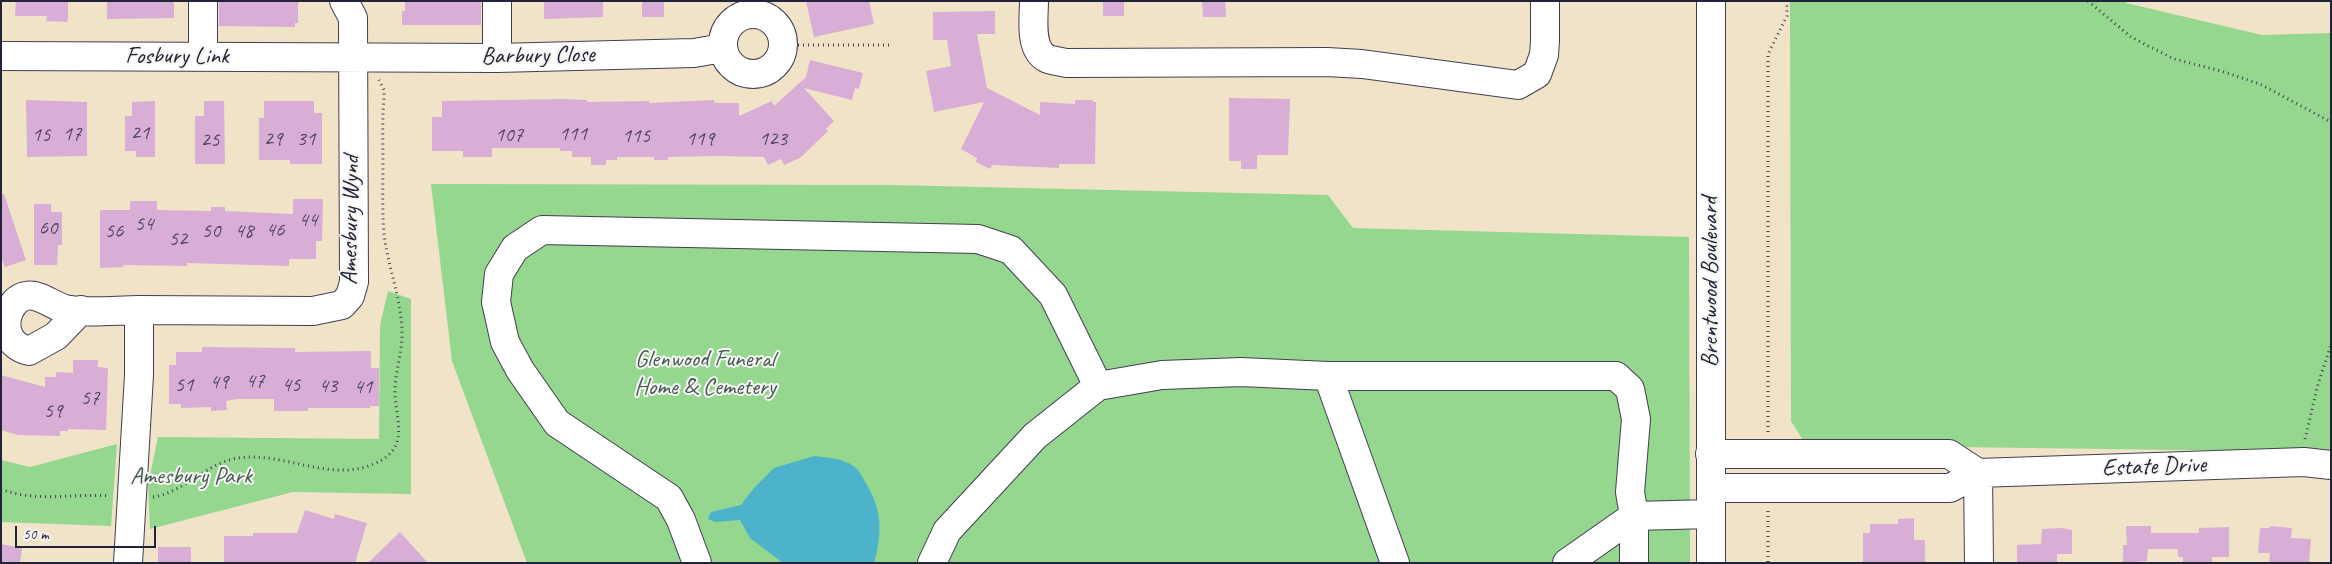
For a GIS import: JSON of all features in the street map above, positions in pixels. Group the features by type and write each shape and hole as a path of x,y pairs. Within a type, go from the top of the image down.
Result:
{"street":[{"path":"203,1 203,57"},
{"path":"497,1 498,58"},
{"path":"1034,1 1034,29 1037,47 1046,58 1066,63 1327,62 1362,64 1518,85 1537,74 1544,55 1545,1"},
{"name":"Brentwood Boulevard","path":"1711,1 1711,563"},
{"name":"Amesbury Wynd","path":"81,310 313,311 342,305 350,296 354,282 353,7"},
{"path":"751,14 770,19 777,26 783,45 781,54 773,66 760,73 750,74 732,66 726,58 723,48 727,29 741,16 751,14"},
{"name":"Barbury Close","path":"353,58 498,58 694,53 723,48"},
{"name":"Fosbury Link","path":"1,56 353,58"},
{"path":"697,563 681,520 669,498 557,423 520,370 505,342 496,302 499,274 515,248 542,230 978,239 1011,250 1053,294 1098,386"},
{"path":"128,563 139,375 139,310"},
{"path":"932,563 947,531 1029,442 1098,386 1162,375 1241,372 1328,376 1616,376 1630,390 1636,418 1630,492 1634,516 1634,563"},
{"path":"1328,376 1395,563"},
{"path":"1710,454 1949,454 1978,473 1978,563"},
{"name":"Estate Drive","path":"1712,488 1950,488 1978,473 2304,462 2331,465"},
{"path":"1567,563 1634,516 1711,514"}],"path":[{"path":"1767,454 1768,54 1787,16 1787,1"},
{"path":"2091,2 2131,37 2174,59 2221,71 2260,84 2331,122"},
{"path":"783,45 891,45"},
{"path":"1,489 23,496 98,495 149,498 165,496 222,463 237,458 264,458 327,470 344,470 375,464 387,457 395,447 400,433 395,389 402,332 400,312 384,236 384,90 378,78"},
{"path":"2304,462 2305,442 2318,384 2331,345"},
{"path":"1768,488 1768,563"}],"green space":[{"path":"1790,1 2126,1 2126,3 2262,35 2331,33 2331,452 1806,445 1791,421"},
{"name":"Glenwood Funeral Home & Cemetery","path":"431,184 892,185 1328,195 1353,228 1689,237 1690,563 527,563 452,361"},
{"name":"Amesbury Park","path":"388,291 411,299 411,494 293,492 150,529 148,485 158,437 379,439 380,326"},
{"name":"Amesbury Park","path":"117,444 111,526 1,522 1,460 30,467"}],"water":[{"path":"814,456 836,459 855,467 870,490 877,510 880,530 874,563 783,563 750,538 740,520 715,522 708,519 711,512 741,505 754,488 774,468"}],"building":[{"path":"16,1 68,1 67,22 46,21 47,16 15,16"},
{"path":"107,1 174,1 174,18 107,19"},
{"path":"219,1 298,1 298,23 295,23 295,27 219,26"},
{"path":"405,1 481,1 481,25 402,25 402,11 405,11"},
{"path":"544,1 603,1 603,17 544,19"},
{"path":"642,1 664,1 664,17 642,17"},
{"path":"806,1 869,1 874,24 814,37"},
{"path":"1103,1 1124,1 1124,16 1103,16"},
{"path":"1202,1 1225,1 1226,17 1203,17"},
{"path":"995,11 995,34 977,34 987,88 1040,115 1040,102 1075,104 1075,100 1093,100 1093,102 1096,102 1095,164 1059,164 1059,168 992,165 990,169 976,162 977,158 961,149 984,102 934,112 926,71 951,66 947,40 933,40 933,12"},
{"path":"810,60 863,73 859,89 855,88 852,100 804,88 834,121 826,129 828,131 800,158 784,165 781,159 768,165 764,157 718,156 668,157 668,160 654,160 654,157 617,157 617,160 606,160 606,165 591,165 591,157 572,157 572,151 560,151 560,148 492,148 492,157 463,157 463,151 432,151 432,117 442,117 442,101 564,99 587,100 587,102 649,101 649,103 714,100 714,103 739,103 739,116 772,101 774,106 806,77"},
{"path":"1229,98 1290,99 1288,155 1257,155 1257,169 1241,169 1241,161 1229,161"},
{"path":"26,100 87,102 87,156 27,157"},
{"path":"155,101 155,157 136,157 136,151 125,151 125,116 132,116 132,102"},
{"path":"204,101 224,101 225,164 195,164 195,116 204,116"},
{"path":"264,101 314,101 314,113 322,113 322,164 290,164 290,160 259,160 259,118 264,118"},
{"path":"1,194 4,194 26,260 5,267 1,257"},
{"path":"293,199 323,199 322,241 316,241 316,259 289,259 289,266 187,263 187,266 123,265 123,267 100,268 100,210 130,210 130,201 157,201 157,210 211,211 211,207 225,207 225,211 293,214"},
{"path":"34,204 51,204 51,212 62,212 62,245 58,245 57,265 34,265"},
{"path":"202,347 295,348 295,352 371,351 371,368 379,368 379,406 370,406 370,408 308,408 308,411 274,411 274,399 237,399 226,401 227,410 211,411 211,407 181,408 181,404 169,404 169,365 176,365 176,352 202,352"},
{"path":"73,360 98,360 98,367 108,368 106,430 68,429 68,431 60,431 60,436 18,435 1,430 1,375 45,387 45,377 56,377 56,372 73,373"},
{"path":"305,510 334,519 335,514 367,523 355,563 224,563 224,536 253,536 253,533 297,533"},
{"path":"1914,518 1914,540 1925,540 1925,562 1863,562 1863,533 1870,533 1870,524 1898,524 1898,519"},
{"path":"2126,526 2151,526 2151,533 2199,533 2199,528 2229,527 2229,557 2212,557 2212,563 2183,563 2183,557 2178,557 2178,549 2148,549 2147,561 2123,563 2123,545 2127,545"},
{"path":"2270,526 2292,528 2291,538 2311,539 2309,563 2269,563 2270,553 2258,553 2260,528 2270,528"},
{"path":"2062,528 2072,530 2072,554 2057,554 2057,563 2017,563 2017,545 2041,544 2042,529"},
{"path":"400,532 428,563 368,563"},
{"path":"1,544 22,548 20,563 1,563"},
{"path":"158,547 191,547 191,563 158,563"}]}
